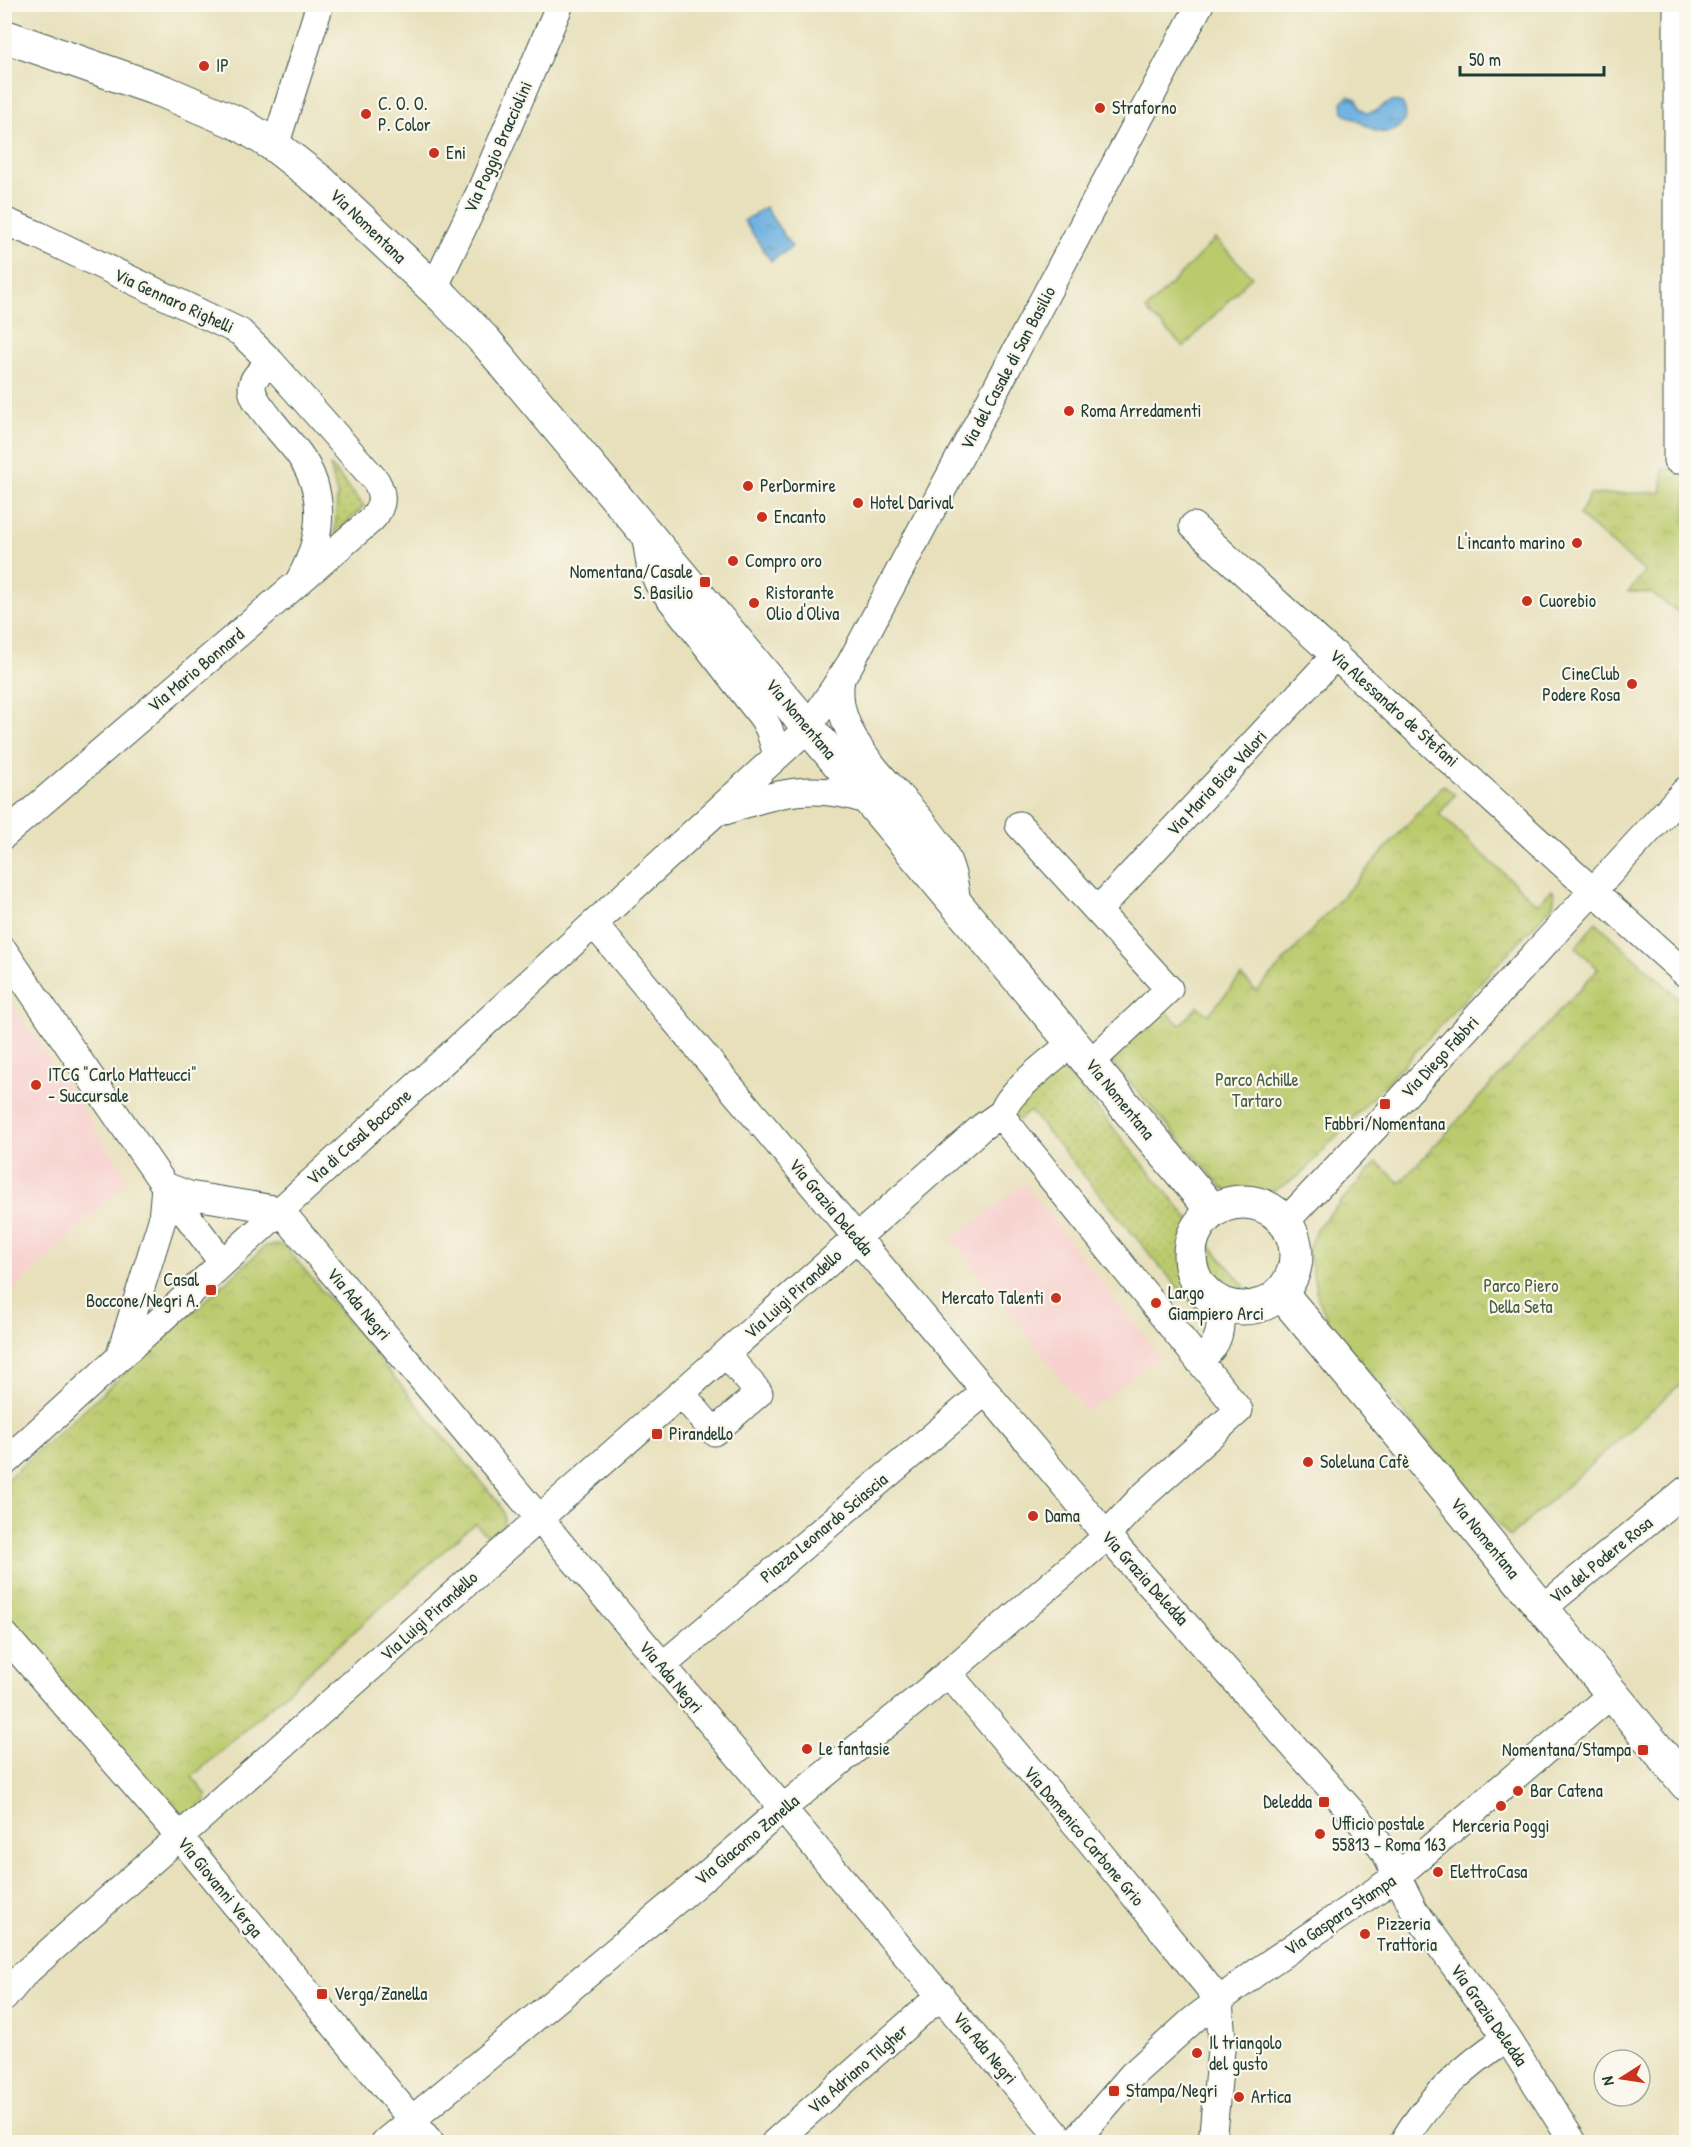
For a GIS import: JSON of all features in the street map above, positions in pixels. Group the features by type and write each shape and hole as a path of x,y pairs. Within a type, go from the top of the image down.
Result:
{"main road":[{"name":"Via Nomentana","path":"4,36 190,102 242,125 275,146 325,186 434,288 487,343 1213,1211"},
{"path":"1255,1203 1267,1208 1285,1221 1292,1235 1296,1260 1293,1273 1281,1293 1269,1302 1257,1306 1232,1307 1209,1296 1200,1286 1191,1263 1193,1237 1199,1226 1213,1211 1229,1204 1255,1203"},
{"name":"Via Nomentana","path":"1281,1293 1686,1784"}],"street":[{"path":"275,146 320,4"},
{"name":"Via Poggio Bracciolini","path":"434,288 480,192 560,4"},
{"name":"Via del Casale di San Basilio","path":"808,728 841,679 1200,4"},
{"path":"1677,11 1682,229 1677,460"},
{"name":"Via Gennaro Righelli","path":"4,221 234,328 271,362 376,482 382,501"},
{"path":"271,362 254,379 253,394 304,463 315,483 317,494 319,514 316,537 308,563 298,584"},
{"name":"Via Mario Bonnard","path":"4,836 372,519 378,512 382,501"},
{"name":"Via Alessandro de Stefani","path":"1193,526 1594,891"},
{"name":"Via Nomentana","path":"645,533 654,577 763,718 777,755"},
{"name":"Via Maria Bice Valori","path":"1098,910 1336,655"},
{"name":"Via Nomentana","path":"841,679 839,701 850,732 866,756 939,844 951,869 957,905"},
{"name":"Via di Casal Boccone","path":"4,1463 808,728"},
{"name":"Via di Casal Boccone","path":"715,814 764,797 798,790 839,793 871,802"},
{"name":"Via Diego Fabbri","path":"1285,1221 1392,1109 1686,790"},
{"path":"1019,825 1169,988 1082,1053"},
{"path":"1594,891 1686,974"},
{"name":"Via Grazia Deledda","path":"594,924 1106,1535 1368,1829 1383,1849 1414,1910 1507,2038 1573,2142"},
{"path":"4,951 165,1186 222,1262"},
{"name":"Via Luigi Pirandello","path":"4,1998 24,1974 179,1836 982,1127 1002,1113 1008,1101 1019,1089 1082,1053"},
{"path":"1002,1113 1004,1121 1239,1410 1142,1497 1106,1535"},
{"path":"165,1186 189,1195 280,1210"},
{"path":"119,1358 162,1220 165,1186"},
{"name":"Via Ada Negri","path":"280,1210 538,1520 1063,2142"},
{"path":"1199,1360 1211,1352 1218,1338 1221,1323 1220,1302"},
{"path":"682,1394 714,1432 759,1393 726,1354"},
{"name":"Piazza Leonardo Sciascia","path":"662,1666 986,1391"},
{"name":"Via del Podere Rosa","path":"1543,1608 1686,1490"},
{"name":"Via Giacomo Zanella","path":"385,2142 948,1673 1106,1535"},
{"name":"Via Giovanni Verga","path":"4,1634 179,1836 430,2142"},
{"name":"Via Domenico Carbone Grio","path":"948,1673 1090,1841 1219,2000"},
{"name":"Via Gaspara Stampa","path":"1074,2142 1132,2075 1192,2020 1261,1969 1396,1877 1612,1694"},
{"name":"Via Adriano Tilgher","path":"775,2142 941,1995"},
{"path":"1212,2142 1222,2040 1219,2000"},
{"path":"1402,2142 1426,2108 1447,2084 1465,2067 1507,2038"}],"shaded area":[{"name":"ITCG \"Carlo Matteucci\" - Succursale","path":"4,991 129,1179 5,1299 4,1299"},
{"name":"Mercato Talenti","path":"1024,1183 1159,1356 1087,1412 952,1240"}],"green space":[{"path":"1215,239 1252,276 1184,347 1146,310"},
{"path":"330,465 364,506 335,534 337,495"},
{"path":"1663,469 1686,469 1686,617 1651,593 1628,592 1645,572 1579,515 1590,495 1662,492"},
{"name":"Parco Achille Tartaro","path":"1443,785 1455,795 1439,814 1537,904 1552,890 1554,904 1300,1175 1264,1194 1248,1197 1233,1194 1222,1187 1110,1060 1163,1008 1180,1025 1198,1006 1208,1015 1241,976 1257,991"},
{"name":"Parco Piero Della Seta","path":"1596,922 1686,1005 1686,1379 1510,1537 1332,1330 1318,1298 1308,1250 1316,1229 1377,1162 1400,1183 1598,969 1576,947"},
{"path":"1060,1064 1245,1287 1205,1320 1030,1111 1019,1120 1010,1111"},
{"path":"283,1244 499,1503 504,1514 504,1525 487,1536 475,1523 192,1777 206,1794 205,1804 183,1827 5,1615 4,1482 266,1246"}],"water":[{"path":"1348,96 1357,99 1360,108 1366,113 1388,103 1402,103 1406,116 1395,130 1376,131 1343,113 1342,102"},
{"path":"765,207 792,247 771,261 744,221"}],"place":[{"name":"IP","path":"204,66"},
{"name":"Straforno","path":"1100,108"},
{"name":"C. O. O. P. Color","path":"366,114"},
{"name":"Eni","path":"434,153"},
{"name":"Roma Arredamenti","path":"1069,411"},
{"name":"PerDormire","path":"748,486"},
{"name":"Hotel Darival","path":"858,503"},
{"name":"Encanto","path":"762,517"},
{"name":"L'incanto marino","path":"1577,543"},
{"name":"Compro oro","path":"733,561"},
{"name":"Nomentana/Casale S. Basilio","path":"705,582"},
{"name":"Cuorebio","path":"1527,601"},
{"name":"Ristorante Olio d'Oliva","path":"754,603"},
{"name":"CineClub Podere Rosa","path":"1632,684"},
{"name":"ITCG \"Carlo Matteucci\" - Succursale","path":"36,1085"},
{"name":"Fabbri/Nomentana","path":"1385,1104"},
{"name":"Casal Boccone/Negri A.","path":"211,1290"},
{"name":"Mercato Talenti","path":"1056,1298"},
{"name":"Largo Giampiero Arci","path":"1156,1303"},
{"name":"Pirandello","path":"657,1434"},
{"name":"Soleluna Cafè","path":"1308,1462"},
{"name":"Dama","path":"1033,1516"},
{"name":"Le fantasie","path":"807,1749"},
{"name":"Nomentana/Stampa","path":"1643,1750"},
{"name":"Bar Catena","path":"1518,1791"},
{"name":"Deledda","path":"1324,1802"},
{"name":"Merceria Poggi","path":"1501,1806"},
{"name":"Ufficio postale 55813 – Roma 163","path":"1320,1834"},
{"name":"ElettroCasa","path":"1438,1872"},
{"name":"Pizzeria Trattoria","path":"1365,1934"},
{"name":"Verga/Zanella","path":"322,1994"},
{"name":"Il triangolo del gusto","path":"1197,2053"},
{"name":"Stampa/Negri","path":"1114,2091"},
{"name":"Artica","path":"1239,2097"}]}
